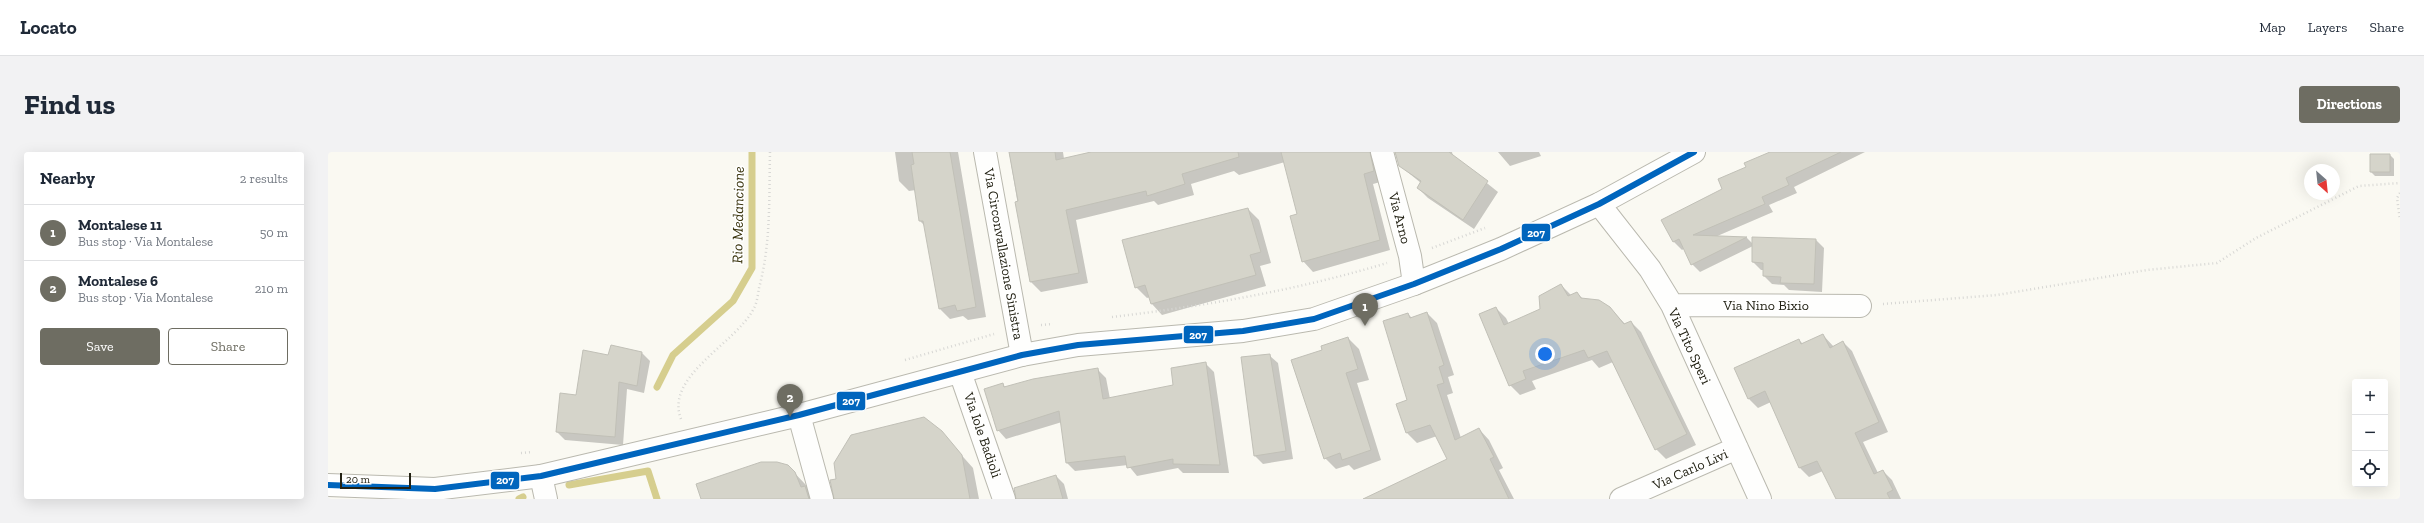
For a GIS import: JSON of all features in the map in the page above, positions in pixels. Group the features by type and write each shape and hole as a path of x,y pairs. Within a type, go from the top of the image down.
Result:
{"street":[{"name":"Via Circonvallazione Sinistra","path":"985,152 1022,355"},
{"name":"Via Arno","path":"1382,152 1410,256 1414,284"},
{"path":"328,485 435,489 541,476 799,415 1022,355 1078,345 1243,331 1314,319 1414,284 1501,249 1599,204 1694,152"},
{"name":"Via Tito Speri","path":"1599,204 1650,269 1672,305 1760,499"},
{"name":"Via Nino Bixio","path":"1672,305 1860,306"},
{"name":"Via Iole Badioli","path":"960,372 1004,499"},
{"path":"799,415 822,499"},
{"name":"Via Carlo Livi","path":"1621,499 1737,448"},
{"path":"541,476 546,499"}],"path":[{"path":"683,425 678,411 680,390 695,371 736,332 754,308 765,265 770,152"},
{"path":"1860,306 1997,295 2147,270 2217,263 2256,238 2359,186 2400,183"},
{"path":"2400,193 2397,198 2400,220"}],"building":[{"path":"912,152 950,152 976,307 957,311 955,305 939,309 923,221 919,221 911,165 914,164"},
{"path":"1009,152 1055,152 1056,160 1091,152 1238,152 1239,157 1182,174 1185,184 1147,196 1146,191 1066,210 1079,273 1030,282 1015,202 1018,201"},
{"path":"1281,152 1370,152 1374,171 1364,174 1380,240 1302,262 1290,216 1297,214"},
{"path":"1395,152 1449,152 1488,181 1463,220 1417,188 1421,181 1399,166"},
{"path":"1770,152 1841,152 1786,178 1789,185 1762,197 1765,204 1693,235 1747,237 1691,265 1679,239 1673,242 1661,220 1722,189 1718,179 1746,167 1744,163"},
{"path":"2370,154 2390,154 2390,172 2370,172"},
{"path":"1248,208 1261,252 1250,255 1256,275 1151,304 1145,285 1135,288 1122,240"},
{"path":"1752,237 1816,239 1814,284 1780,283 1781,277 1763,276 1763,263 1752,262"},
{"path":"1561,284 1568,296 1577,292 1581,298 1599,300 1610,307 1624,324 1631,321 1687,434 1655,450 1607,351 1588,358 1584,350 1523,371 1526,379 1509,386 1479,314 1496,307 1504,325 1540,309 1539,296"},
{"path":"1427,312 1444,365 1439,367 1444,383 1437,385 1455,440 1479,428 1494,457 1490,459 1509,499 1363,499 1447,459 1430,425 1406,433 1396,404 1407,400 1383,321 1408,313 1410,318"},
{"path":"1823,334 1830,348 1843,341 1879,422 1855,433 1874,474 1883,470 1893,490 1887,493 1890,499 1836,499 1817,461 1799,468 1765,391 1748,399 1734,368 1799,339 1801,344"},
{"path":"1348,337 1358,369 1346,373 1371,450 1342,460 1340,453 1324,459 1291,360 1322,350 1321,346"},
{"path":"611,345 642,352 637,386 619,382 615,437 556,432 560,393 576,395 583,350 608,355"},
{"path":"1270,354 1286,451 1254,456 1241,357"},
{"path":"1206,362 1220,465 1173,464 1173,459 1127,468 1125,456 1066,463 1059,411 997,431 984,389 1003,383 1004,387 1033,379 1098,368 1103,399 1173,385 1171,368"},
{"path":"924,417 942,431 962,455 970,499 834,499 830,480 836,479 834,463 851,435"},
{"path":"761,462 777,462 788,465 795,472 801,487 805,486 809,499 701,499 696,484"},
{"path":"1056,475 1063,499 1016,499 1014,488"}],"waterway":[{"name":"Rio Medancione","path":"657,387 673,355 733,301 752,268 752,152"},
{"path":"569,485 648,471 657,499"},
{"path":"519,499 523,497"}],"transit line":[{"name":"207","path":"328,485 435,489 541,476 799,415 1022,355 1078,345 1243,331 1314,319 1414,284 1501,249 1599,204 1694,152"}],"place":[{"name":"Montalese 11","path":"1365,326"},
{"name":"Montalese 6","path":"790,417"}]}
